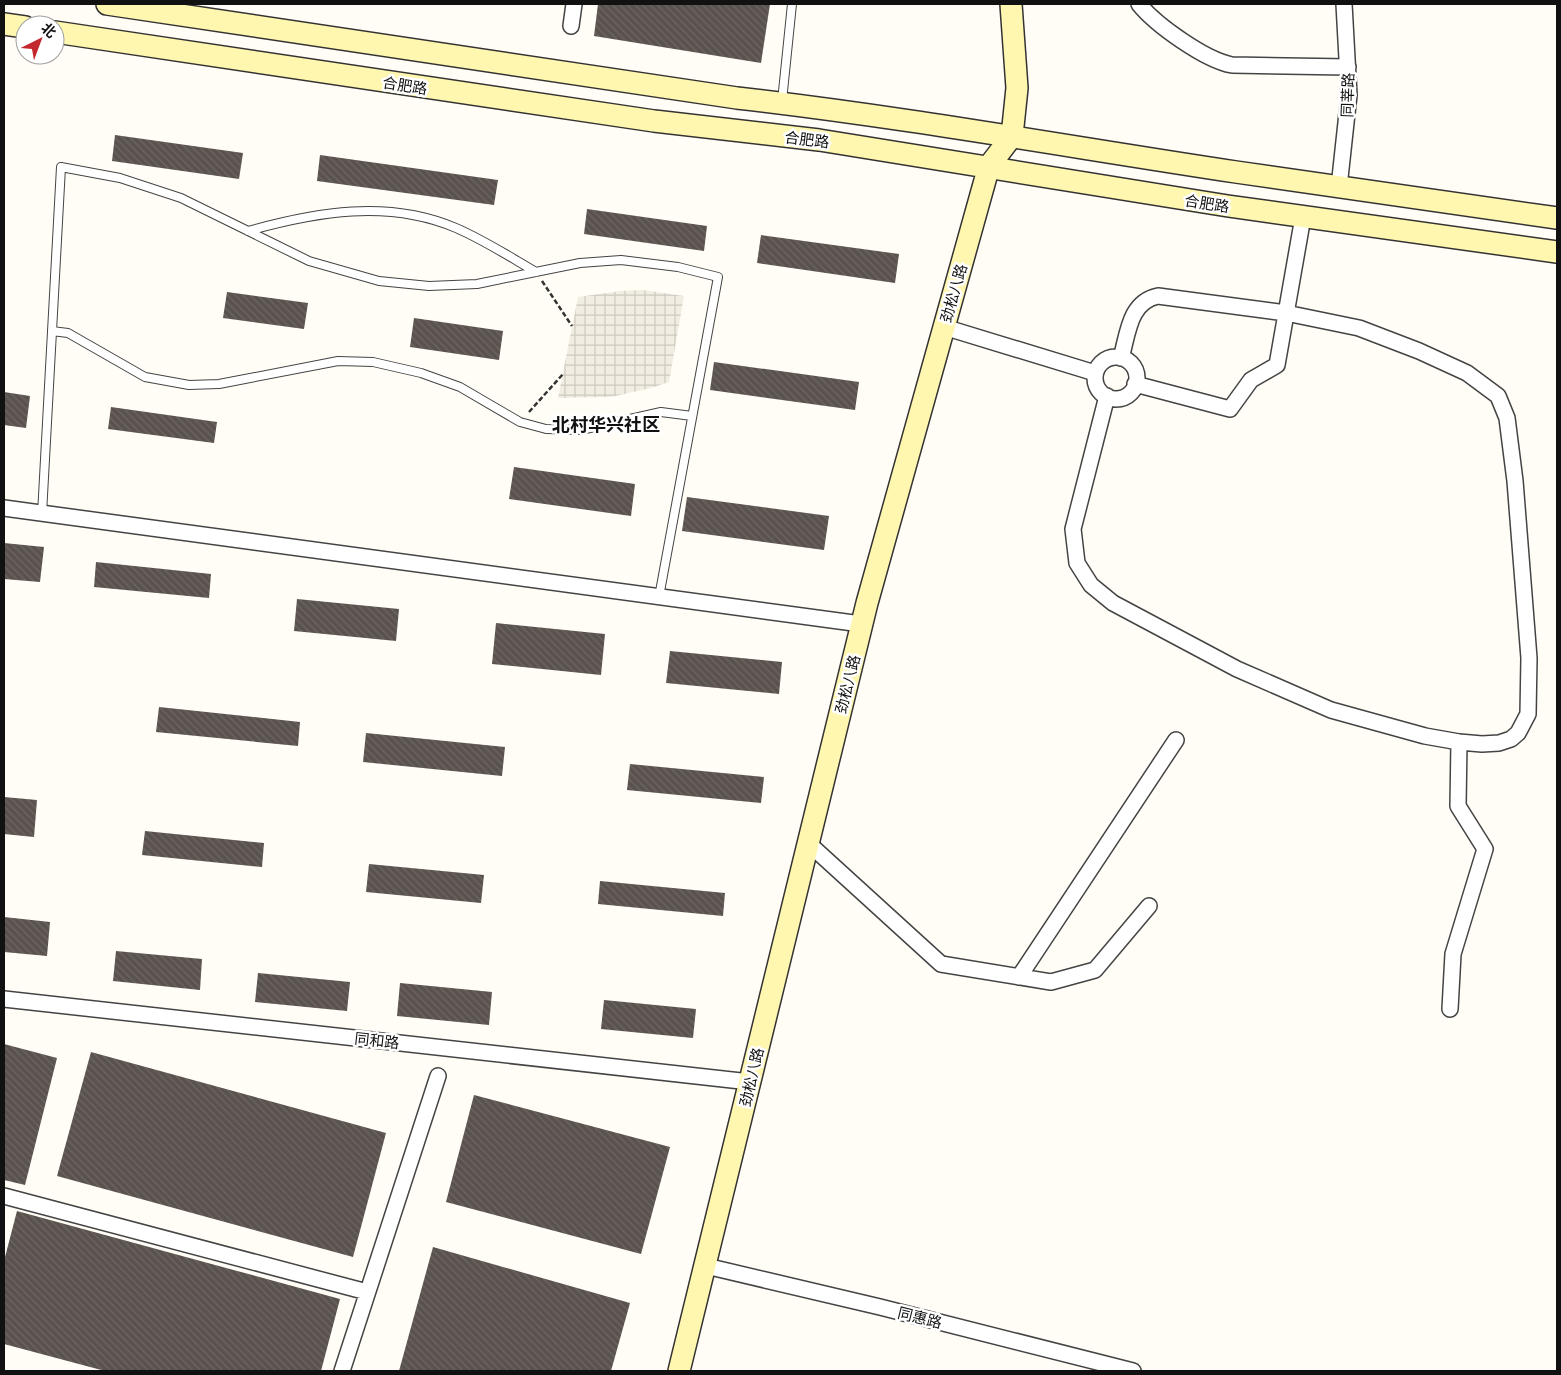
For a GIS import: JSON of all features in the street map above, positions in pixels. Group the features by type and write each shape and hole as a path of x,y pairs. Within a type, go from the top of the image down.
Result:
{"main road":[{"path":"107,4 1012,136 1339,187 1557,218"},
{"path":"1012,4 1017,88 1012,136"},
{"name":"合肥路","path":"65,34 654,122 819,140 1303,217 1557,252"},
{"name":"劲松八路","path":"679,1371 861,624 989,166 1012,136"}],"street":[{"path":"571,26 574,4"},
{"path":"1139,4 1154,20 1219,62 1232,65 1348,67"},
{"name":"同莘路","path":"1339,187 1349,95 1344,4"},
{"path":"1136,384 1230,409 1251,380 1277,365 1303,217"},
{"path":"1106,396 1072,529 1077,563 1091,585 1113,602 1238,670 1331,710 1425,736 1482,744 1499,743 1511,739 1523,726 1528,714 1529,658 1515,481 1503,403 1491,389 1467,373 1419,351 1359,328 1286,313 1158,296 1148,298 1138,306 1132,318 1121,358"},
{"path":"944,327 1095,372"},
{"path":"1108,358 1121,358 1127,360 1135,371 1136,384 1132,390 1120,398 1106,396 1097,386 1095,372 1098,366 1108,358"},
{"path":"4,508 861,624"},
{"path":"1019,977 1176,740"},
{"path":"1450,1009 1453,954 1485,849 1458,806 1459,742"},
{"path":"807,842 941,964 1051,982 1095,970 1149,906"},
{"name":"同和路","path":"4,999 750,1082"},
{"path":"342,1371 438,1076"},
{"path":"4,1196 367,1292"},
{"name":"同惠路","path":"706,1266 880,1306 1134,1371"}],"lane":[{"path":"781,103 792,4"},
{"path":"42,514 61,167 120,178 182,198 309,261 380,281 429,286 477,284 580,263 620,260 678,267 718,277 659,597"},
{"path":"248,231 331,212 379,210 428,219 455,228 536,272"},
{"path":"52,331 68,333 145,377 189,385 219,384 338,361 373,362 421,373 460,387 520,422 546,430 581,430 656,413 692,416"}],"path":[{"path":"536,272 572,326"},
{"path":"520,422 562,374"}],"shaded area":[{"path":"643,290 684,296 669,382 611,397 558,398 578,297"}],"building":[{"path":"598,4 770,4 761,63 594,36"},
{"path":"115,135 243,153 239,179 112,161"},
{"path":"320,155 498,180 494,205 317,181"},
{"path":"587,209 707,226 704,251 584,234"},
{"path":"761,235 899,254 895,283 757,263"},
{"path":"227,292 308,303 304,329 223,318"},
{"path":"414,318 503,331 499,360 410,347"},
{"path":"714,362 859,382 855,410 710,390"},
{"path":"4,392 30,396 26,428 4,425"},
{"path":"111,407 217,422 214,443 108,429"},
{"path":"514,467 635,484 631,516 509,499"},
{"path":"687,497 829,516 824,550 682,531"},
{"path":"4,543 44,547 40,582 4,579"},
{"path":"96,562 211,574 209,598 94,587"},
{"path":"297,599 399,609 396,641 294,631"},
{"path":"496,623 605,634 601,675 492,664"},
{"path":"670,651 782,662 779,694 666,683"},
{"path":"159,707 300,722 298,746 156,732"},
{"path":"366,733 505,747 502,776 363,762"},
{"path":"630,764 764,777 761,803 627,790"},
{"path":"4,797 37,800 34,837 4,834"},
{"path":"145,831 264,843 262,867 142,855"},
{"path":"369,864 484,875 481,903 366,892"},
{"path":"600,881 725,893 723,916 598,904"},
{"path":"4,917 50,922 47,956 4,952"},
{"path":"116,951 202,959 200,990 113,981"},
{"path":"258,973 350,982 347,1011 255,1002"},
{"path":"400,983 492,992 489,1025 397,1016"},
{"path":"604,1000 696,1009 693,1038 601,1029"},
{"path":"4,1044 57,1058 25,1185 4,1180"},
{"path":"91,1052 386,1133 353,1257 57,1176"},
{"path":"474,1095 670,1147 641,1254 446,1202"},
{"path":"17,1211 340,1299 321,1371 105,1371 4,1344 4,1261"},
{"path":"433,1247 630,1303 611,1371 399,1371"}],"district":[{"name":"北村华兴社区","path":"606,424"}]}
